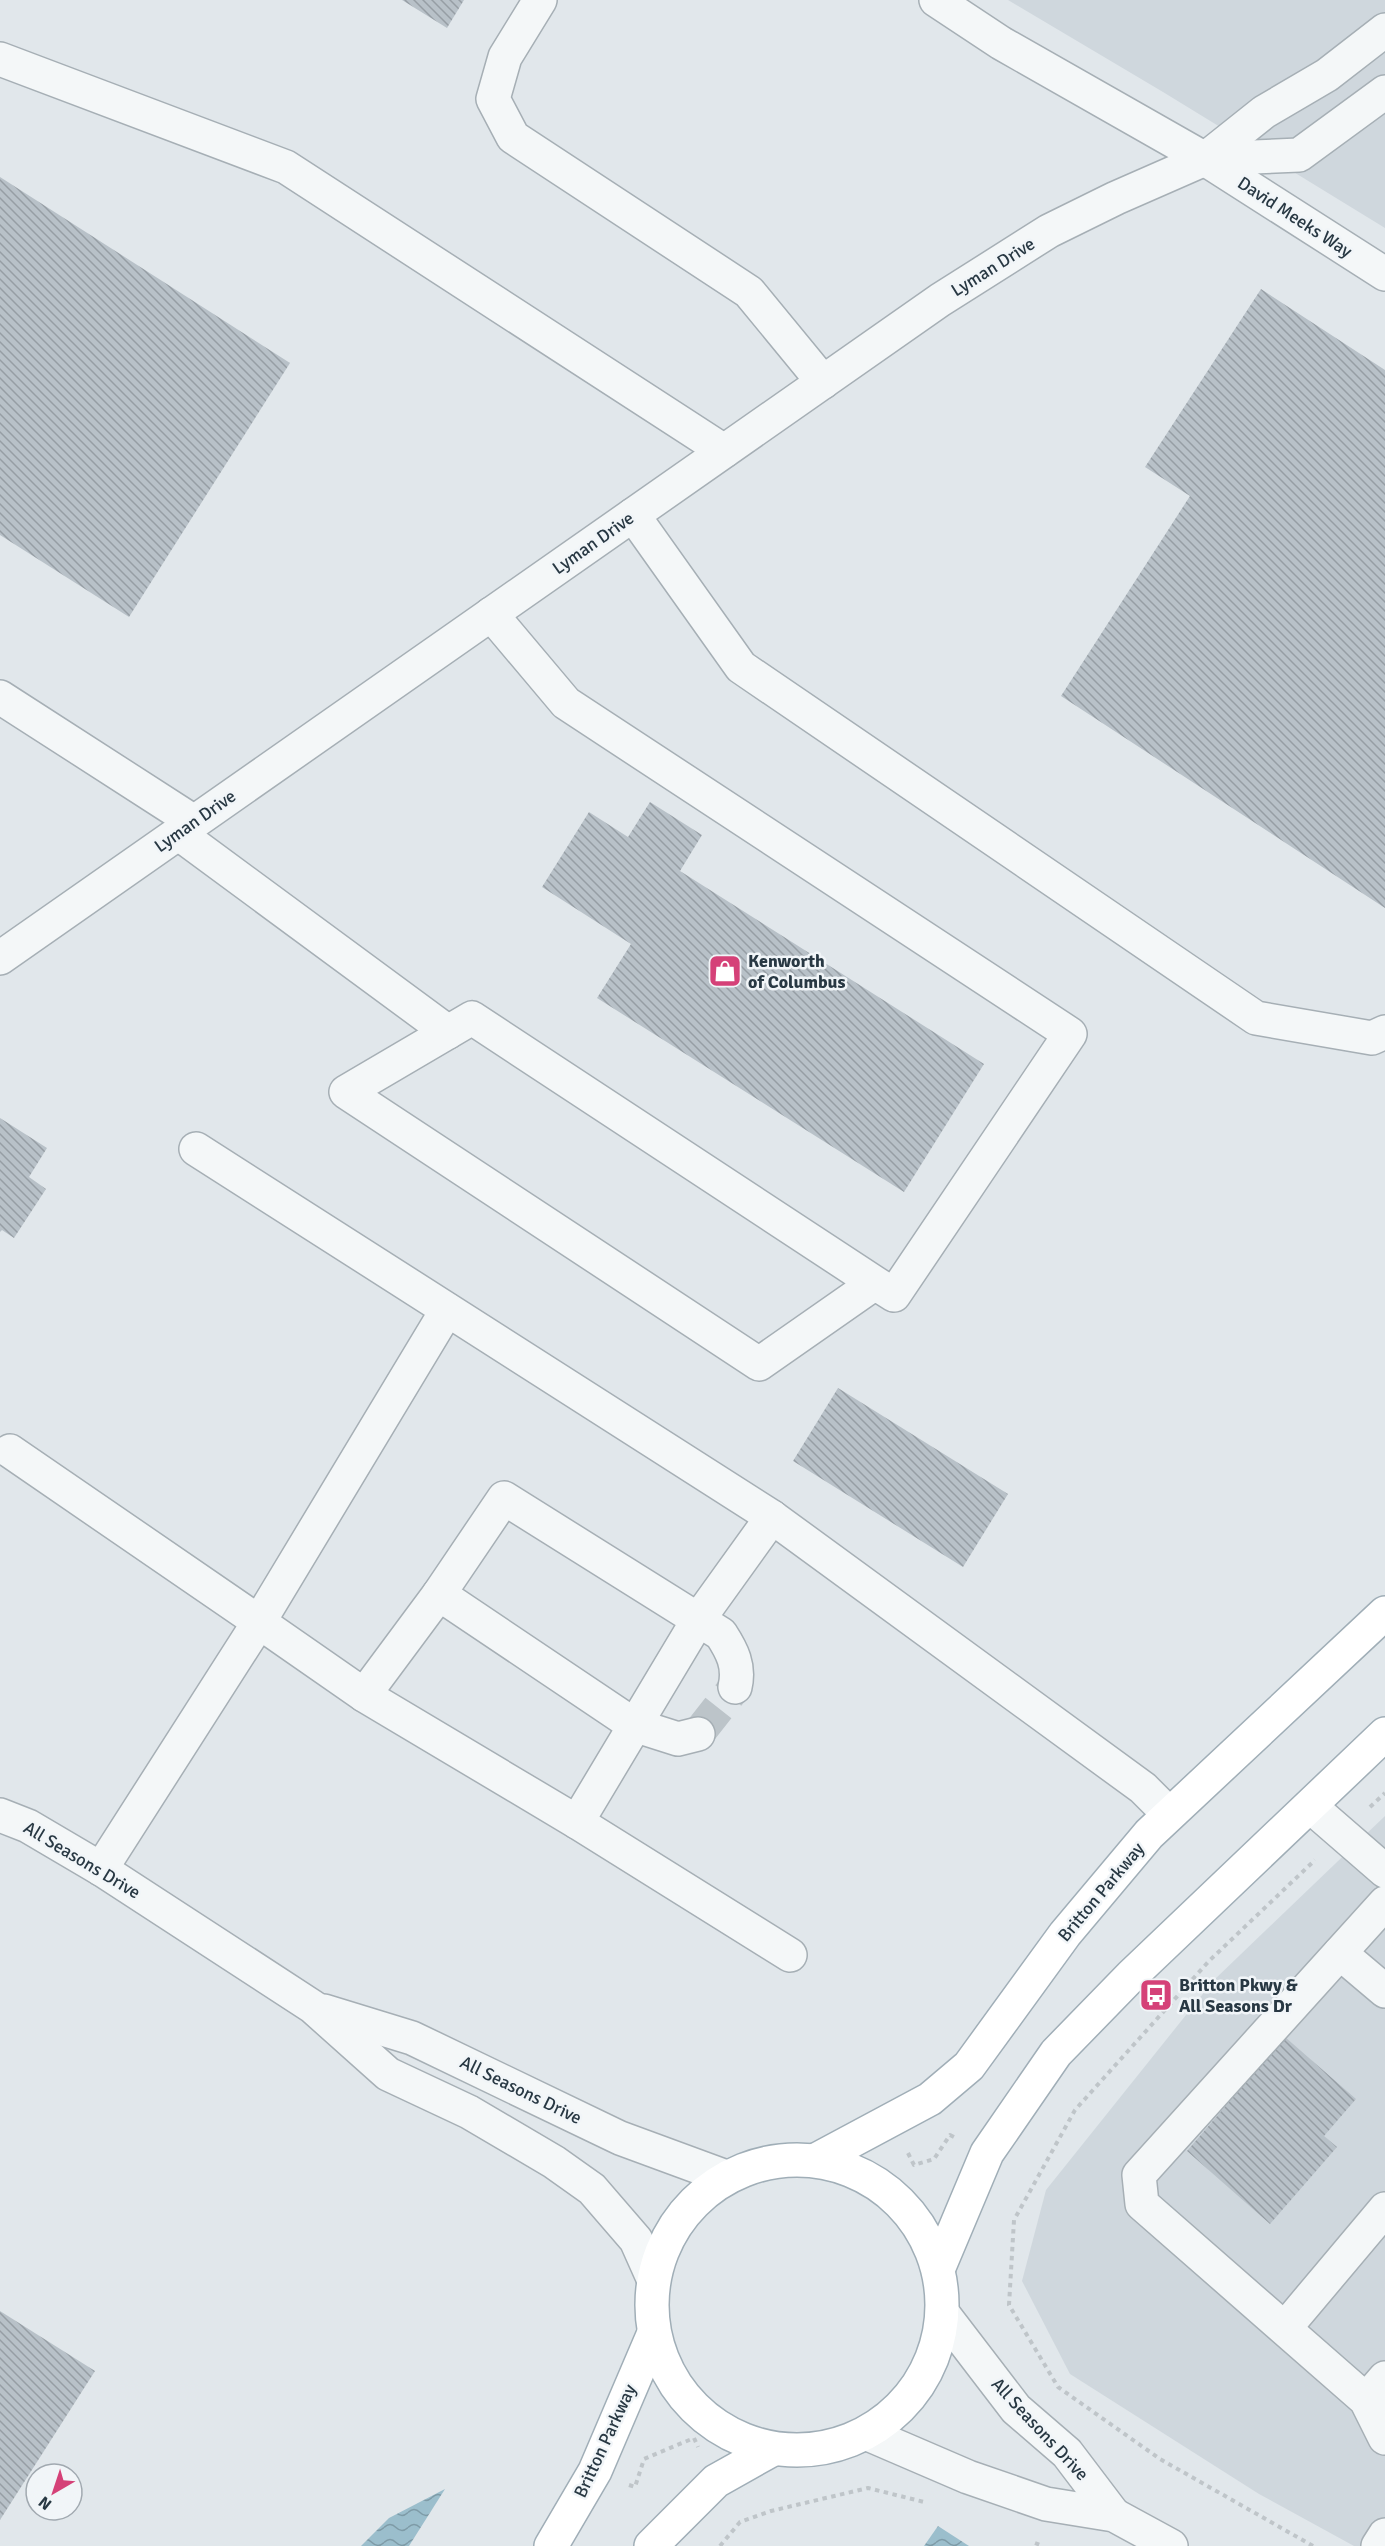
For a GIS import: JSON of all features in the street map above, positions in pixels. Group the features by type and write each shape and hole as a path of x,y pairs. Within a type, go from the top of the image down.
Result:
{"main road":[{"name":"Britton Parkway","path":"816,2160 930,2099 969,2066 1065,1934 1149,1834 1385,1612"},
{"path":"939,2266 987,2153 1056,2053 1131,1976 1385,1734"},
{"path":"816,2160 857,2172 893,2195 922,2227 939,2266 944,2315 933,2362 907,2404 868,2434 822,2449 773,2449 739,2439 709,2422 684,2397 671,2377 665,2367 654,2333 651,2306 653,2278 667,2237 692,2203 726,2177 770,2161 816,2160"},
{"name":"Britton Parkway","path":"551,2546 595,2471 654,2333"},
{"path":"651,2546 716,2481 773,2449"}],"street":[{"path":"540,0 505,57 493,99 513,137 749,292 823,382"},
{"name":"David Meeks Way","path":"936,0 1001,43 1205,159 1385,274"},
{"name":"Lyman Drive","path":"3,953 940,300 1049,231 1116,198 1205,159 1264,112 1327,75 1385,30"},
{"path":"0,59 286,167 724,451"},
{"name":"Lyman Drive","path":"1205,159 1299,155 1385,92"},
{"path":"633,515 741,667 1256,1018 1372,1038 1385,1032"},
{"path":"491,614 566,703 1070,1034 894,1295 875,1282 472,1018 346,1092 759,1364 875,1282"},
{"path":"0,696 186,827 448,1032"},
{"path":"196,1149 772,1516 1143,1788 1169,1814"},
{"path":"101,1869 259,1622 447,1310"},
{"path":"10,1451 364,1695 577,1822 790,1955"},
{"path":"364,1695 439,1594 504,1498 721,1634 732,1652 738,1674 735,1687"},
{"path":"577,1822 698,1620 772,1516"},
{"path":"439,1594 634,1725 678,1739 698,1734"},
{"path":"1310,1806 1385,1871"},
{"name":"All Seasons Drive","path":"0,1815 28,1826 101,1869 313,2007 388,2074 468,2112 554,2162 592,2189 636,2240 653,2278"},
{"path":"1385,1903 1138,2175 1142,2204 1285,2328 1376,2389 1385,2438"},
{"path":"1340,1953 1385,1991"},
{"name":"All Seasons Drive","path":"313,2007 412,2037 620,2138 726,2177"},
{"path":"1285,2328 1385,2209"},
{"name":"All Seasons Drive","path":"944,2315 1016,2409 1067,2453 1114,2515"},
{"name":"All Seasons Drive","path":"868,2434 968,2477 1046,2504 1114,2515 1171,2546"},
{"path":"1378,2546 1385,2535"}],"path":[{"path":"906,2148 914,2165 934,2159 950,2135 959,2140"},
{"path":"626,2484 635,2487 644,2459 694,2438 702,2455"}],"shaded area":[{"path":"1008,0 1385,0 1385,228 1163,92"},
{"path":"1385,1816 1385,2546 1354,2546 1259,2494 1070,2374 1022,2281 1046,2190 1214,1980"}],"water":[{"path":"445,2489 409,2546 361,2546 389,2518"},
{"path":"938,2526 969,2546 924,2546"}],"building":[{"path":"402,0 464,0 447,28"},
{"path":"0,177 290,363 129,617 0,535"},
{"path":"1261,289 1385,370 1385,908 1061,696 1190,496 1145,467"},
{"name":"Kenworth of Columbus","path":"650,802 702,835 680,871 984,1064 904,1192 597,998 631,944 542,887 589,812 628,837"},
{"path":"0,1118 47,1148 29,1177 46,1189 14,1238 2,1230 0,1232"},
{"path":"838,1388 1008,1494 963,1567 793,1461"},
{"path":"1285,2037 1356,2099 1324,2136 1337,2147 1270,2224 1187,2151"},
{"path":"0,2311 95,2371 37,2462 24,2462 24,2482 0,2520"}],"tunnel":[{"path":"698,1734 735,1687"}],"place":[{"name":"Kenworth of Columbus","path":"725,971"},
{"name":"Britton Pkwy & All Seasons Dr","path":"1156,1995"}]}
